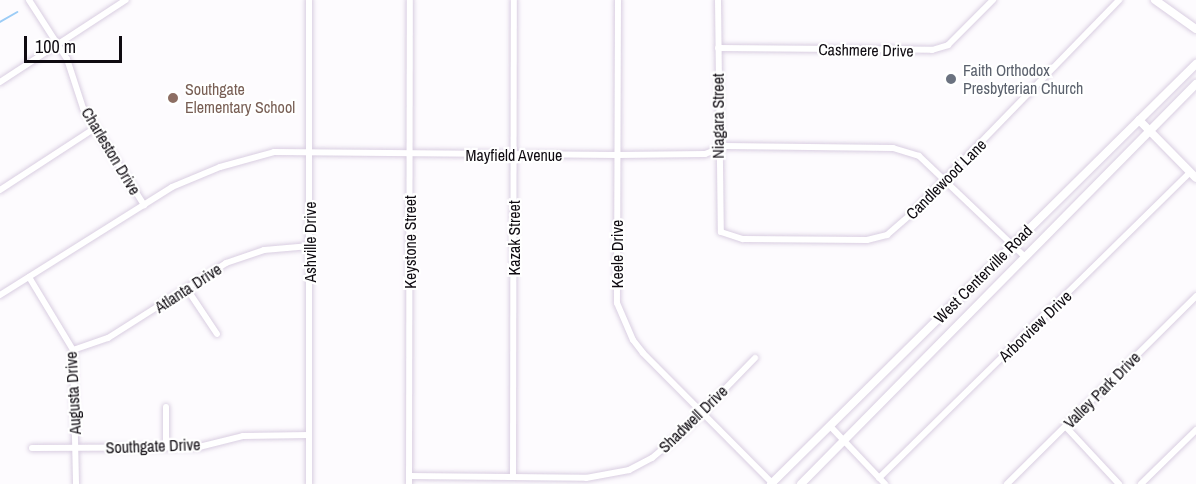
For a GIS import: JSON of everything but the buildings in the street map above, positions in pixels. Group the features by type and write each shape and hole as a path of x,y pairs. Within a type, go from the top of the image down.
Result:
{"main road":[{"name":"West Centerville Road","path":"772,484 1196,64"},
{"name":"West Centerville Road","path":"801,484 843,438 1023,255 1196,84"}],"street":[{"name":"Charleston Drive","path":"29,0 59,44 83,108 144,205"},
{"path":"0,82 126,0"},
{"name":"Ashville Drive","path":"309,0 311,153 309,484"},
{"name":"Keystone Street","path":"409,484 410,0"},
{"name":"Kazak Street","path":"513,477 514,0"},
{"name":"Keele Drive","path":"618,0 617,303 633,340 772,484"},
{"name":"Niagara Street","path":"718,0 718,148 722,231"},
{"name":"Cashmere Drive","path":"718,48 932,50 948,45 993,0"},
{"name":"Candlewood Lane","path":"722,231 743,239 877,239 887,235 944,180 1119,0"},
{"path":"1155,0 1196,29"},
{"path":"1139,120 1193,175"},
{"path":"0,190 95,128"},
{"name":"Mayfield Avenue","path":"0,295 144,205 196,176 242,159 274,152 618,156 705,154 718,148 893,148 919,156 1023,255"},
{"name":"Arborview Drive","path":"879,478 1193,175"},
{"name":"Atlanta Drive","path":"73,350 108,338 226,263 249,254 310,246"},
{"name":"Augusta Drive","path":"29,277 73,350 76,484"},
{"path":"187,289 217,334"},
{"name":"Valley Park Drive","path":"1007,484 1196,296"},
{"name":"Shadwell Drive","path":"409,476 586,477 629,470 652,458 702,412 755,358"},
{"path":"166,407 166,447"},
{"path":"831,427 885,484"},
{"path":"1066,427 1119,484"},
{"path":"1141,484 1196,430"},
{"name":"Southgate Drive","path":"32,448 199,447 243,436 309,435"}],"waterway":[{"path":"0,22 17,12"}],"place":[{"name":"Faith Orthodox Presbyterian Church","path":"951,79"},
{"name":"Southgate Elementary School","path":"173,98"}]}
